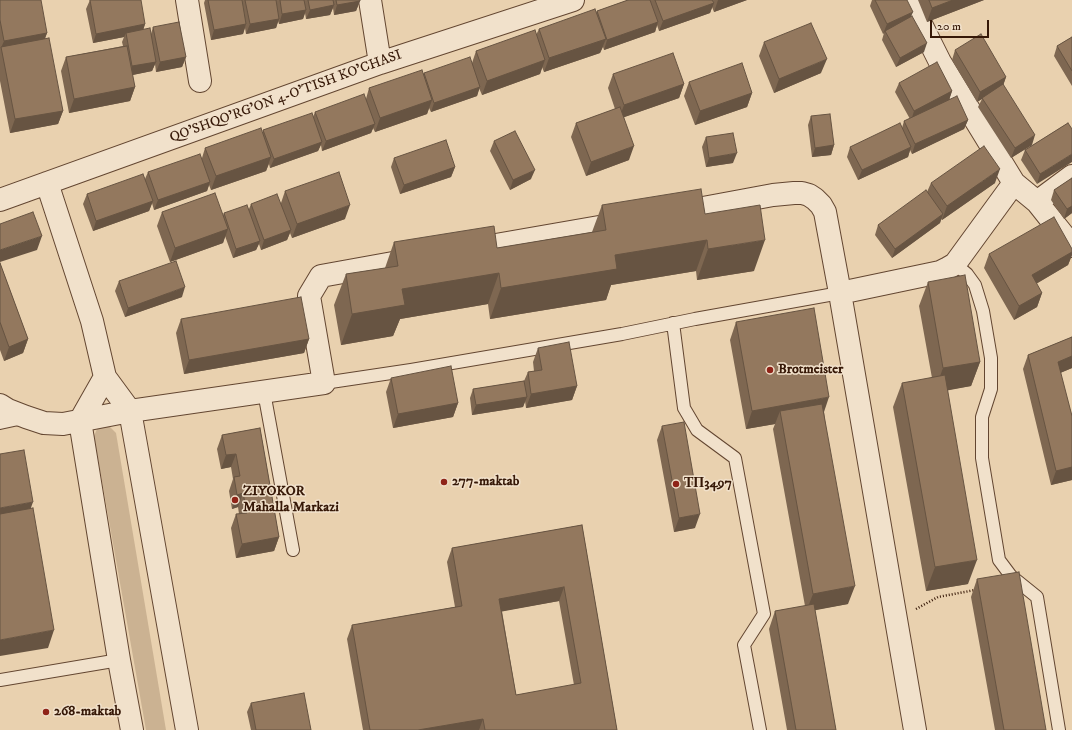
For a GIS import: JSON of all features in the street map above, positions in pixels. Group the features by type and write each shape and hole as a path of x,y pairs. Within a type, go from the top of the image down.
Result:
{"street":[{"path":"187,0 200,81"},
{"path":"370,0 380,63"},
{"name":"QO'SHQO'RG'ON 4-O'TISH KO'CHASI","path":"0,200 380,63 573,0"},
{"path":"909,0 940,62 1014,183 1037,202 1072,246"},
{"path":"1037,202 1072,176"},
{"path":"47,182 92,322 105,377 130,411 187,730"},
{"path":"840,293 940,272 955,264 1014,183"},
{"path":"0,405 26,417 44,422 63,424 130,411 324,383 309,296 322,276 773,195 802,193 809,195 821,205 825,212 915,730"},
{"path":"105,377 80,421 119,660 132,730"}],"lane":[{"path":"955,264 967,274 975,284 983,312 991,358 991,389 982,417 982,458 999,560 1011,576 1037,597 1059,730"},
{"path":"324,383 411,370 622,334 673,323 840,293"},
{"path":"673,323 684,408 697,430 735,458 764,614 744,645 760,730"},
{"path":"264,392 293,550"},
{"path":"0,423 26,417"},
{"path":"0,680 119,660"}],"path":[{"path":"896,620 938,597 980,589"}],"shaded area":[{"path":"100,426 110,427 116,433 166,730 146,730 94,436"}],"building":[{"path":"0,0 41,0 47,33 4,41 0,20"},
{"path":"90,0 141,0 145,24 96,34"},
{"path":"208,0 242,0 246,24 214,30"},
{"path":"245,0 276,0 279,19 250,24"},
{"path":"280,0 304,0 306,10 282,14"},
{"path":"308,0 333,0 334,5 310,10"},
{"path":"336,0 360,0 360,1 337,5"},
{"path":"628,0 650,0 658,22 607,40 597,11"},
{"path":"655,0 712,0 714,3 663,21"},
{"path":"875,0 907,0 913,12 887,24"},
{"path":"929,0 953,0 932,8"},
{"path":"595,9 606,39 549,58 539,29"},
{"path":"912,16 927,43 900,58 885,31"},
{"path":"179,22 186,57 160,62 153,27"},
{"path":"811,23 827,59 779,79 764,42"},
{"path":"150,28 156,62 132,66 126,33"},
{"path":"535,30 545,60 487,81 476,51"},
{"path":"981,34 1006,77 980,92 955,50"},
{"path":"1072,37 1072,71 1057,46"},
{"path":"49,38 63,111 15,119 1,47"},
{"path":"127,46 135,87 74,99 66,57"},
{"path":"673,53 684,84 624,105 613,74"},
{"path":"470,57 480,87 434,103 424,73"},
{"path":"937,62 952,91 914,111 899,83"},
{"path":"742,63 752,93 700,111 689,82"},
{"path":"422,70 432,100 380,118 369,88"},
{"path":"1003,84 1035,135 1015,148 982,98"},
{"path":"364,94 375,124 326,141 315,112"},
{"path":"957,96 968,120 915,144 904,121"},
{"path":"620,107 634,146 591,162 576,123"},
{"path":"312,113 322,142 274,159 263,130"},
{"path":"830,114 834,145 815,148 811,116"},
{"path":"900,123 911,147 862,170 850,147"},
{"path":"1068,123 1072,129 1072,154 1040,174 1025,150"},
{"path":"261,128 271,157 216,176 205,148"},
{"path":"515,131 535,170 513,180 494,141"},
{"path":"733,133 737,153 709,158 706,137"},
{"path":"446,140 455,167 404,185 394,158"},
{"path":"984,146 1000,169 947,206 931,183"},
{"path":"200,154 210,182 158,200 148,172"},
{"path":"339,172 350,205 297,224 285,191"},
{"path":"143,174 153,201 96,221 87,194"},
{"path":"1072,178 1072,206 1067,209 1054,190"},
{"path":"701,189 705,214 760,205 765,240 708,249 707,240 615,255 617,269 501,288 499,273 402,289 405,305 352,314 346,274 398,266 394,242 494,226 497,248 606,230 602,205"},
{"path":"926,190 943,214 895,249 878,225"},
{"path":"215,193 228,229 175,248 162,212"},
{"path":"277,194 291,230 264,240 251,204"},
{"path":"247,205 260,241 236,249 224,213"},
{"path":"33,212 42,236 0,250 0,224"},
{"path":"1054,217 1072,249 1072,252 1032,275 1042,293 1019,306 989,254"},
{"path":"176,261 185,287 128,308 119,281"},
{"path":"0,263 28,339 9,347 0,322"},
{"path":"965,275 980,362 943,368 928,282"},
{"path":"301,297 309,339 189,360 181,319"},
{"path":"814,308 829,397 752,411 736,322"},
{"path":"1072,337 1072,356 1058,362 1072,416 1072,467 1056,471 1028,355"},
{"path":"569,342 577,386 531,394 528,372 542,370 538,348"},
{"path":"451,366 458,403 398,414 391,378"},
{"path":"945,375 977,560 935,567 902,383"},
{"path":"524,381 527,397 476,405 473,389"},
{"path":"822,404 855,586 813,594 780,411"},
{"path":"684,422 700,514 679,518 662,426"},
{"path":"260,428 279,537 242,544 236,514 247,513 243,493 237,495 234,477 240,476 236,454 226,455 222,435"},
{"path":"24,450 33,502 0,508 0,454"},
{"path":"33,508 54,630 0,640 0,514"},
{"path":"582,525 617,730 485,730 483,719 418,730 370,730 352,625 462,606 452,548","holes":["564,587 581,683 516,695 499,599"]},
{"path":"1019,572 1046,730 1004,730 977,579"},
{"path":"814,604 836,730 796,730 775,611"},
{"path":"304,693 311,730 256,730 251,703"}],"place":[{"name":"Brotmeister","path":"770,370"},
{"name":"277-maktab","path":"444,482"},
{"name":"ТП3497","path":"676,484"},
{"name":"ZIYOKOR Mahalla Markazi","path":"235,500"},
{"name":"268-maktab","path":"46,712"}]}
